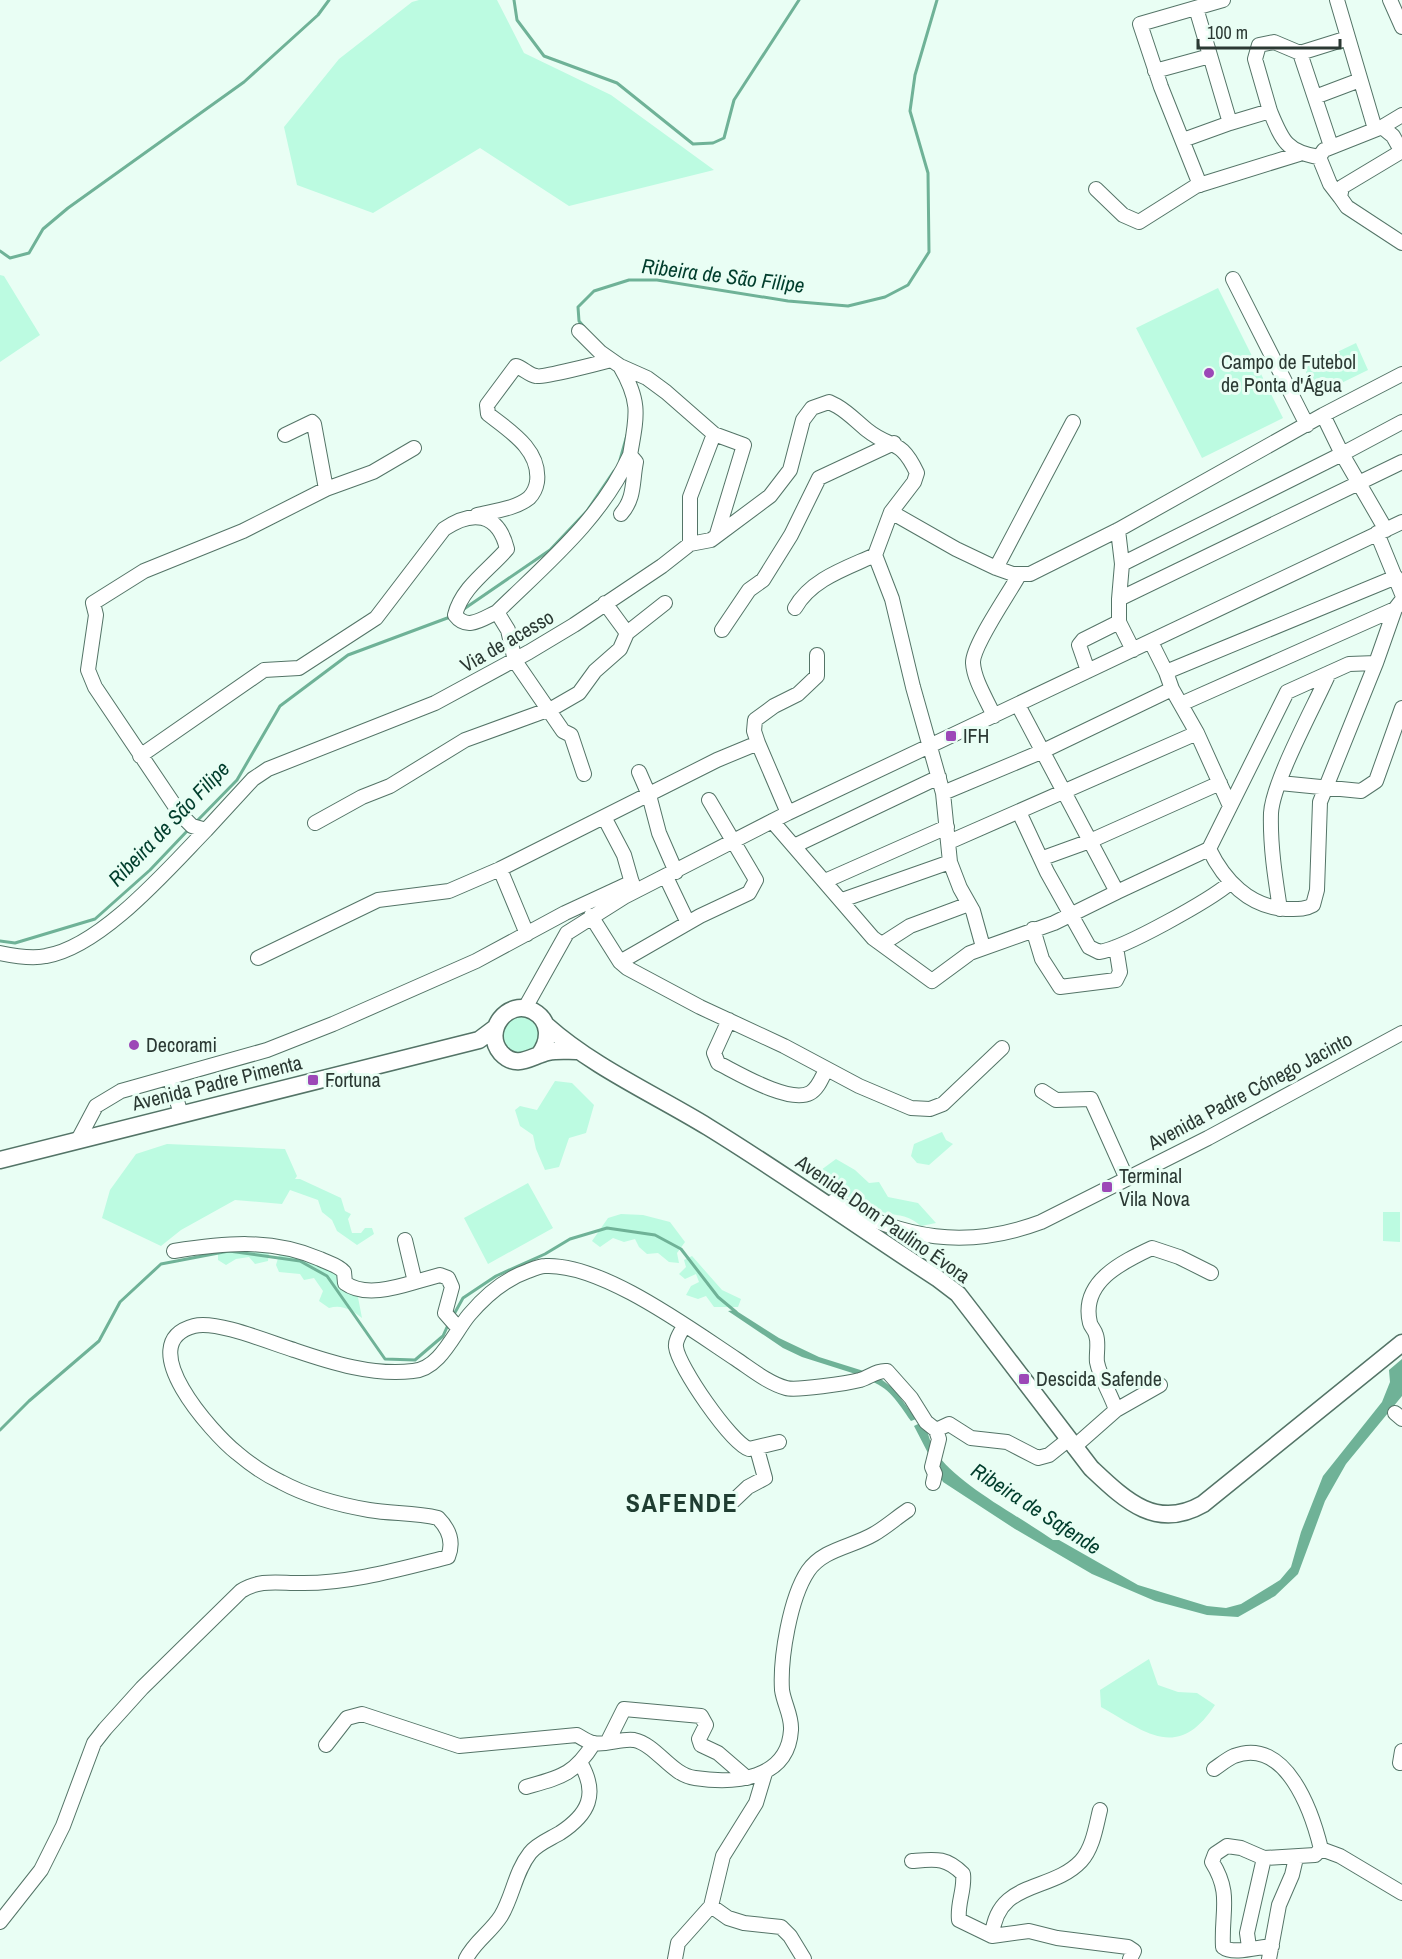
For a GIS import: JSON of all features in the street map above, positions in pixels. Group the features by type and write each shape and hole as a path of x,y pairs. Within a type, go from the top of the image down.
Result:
{"main road":[{"path":"539,1055 548,1040 544,1022 525,1008 510,1011 498,1021 496,1036 507,1058 524,1062 539,1055 576,1051"},
{"name":"Avenida Dom Paulino Évora","path":"544,1022 576,1051 674,1106 782,1173 958,1294 1091,1468 1109,1485 1147,1511 1169,1516 1185,1515 1227,1486 1402,1343"},
{"name":"Avenida Padre Pimenta","path":"0,1160 496,1036"}],"street":[{"path":"1200,185 1155,71 1140,24 1223,0"},
{"path":"1337,0 1360,80 1379,128 1393,136 1402,151 1342,187 1340,197"},
{"path":"1390,0 1402,27"},
{"path":"1196,8 1230,123"},
{"path":"1299,154 1282,140 1270,111 1255,59 1259,45 1274,42 1300,52 1348,38"},
{"path":"1300,52 1331,146"},
{"path":"1155,71 1210,56"},
{"path":"1315,97 1360,80"},
{"path":"1183,140 1270,111"},
{"path":"1319,157 1331,146 1379,128 1402,115"},
{"path":"1096,189 1123,215 1139,222 1200,185 1299,154 1319,157"},
{"path":"1319,157 1330,184 1347,207 1402,243"},
{"path":"1233,279 1307,424"},
{"path":"477,515 486,519 504,536 507,549 470,586 458,603 455,615 460,621 472,624 497,612 586,526 618,481 630,455 636,410 634,390 615,363 579,331"},
{"path":"140,756 264,670 299,668 376,618 444,529 459,519 511,507 530,497 536,489 536,464 528,448 488,414 487,405 510,371 516,366 525,369 533,376 543,377 568,369 615,363 647,378 714,434 744,445 717,534"},
{"path":"891,512 956,549 996,568 1019,575 1045,568 1402,374"},
{"name":"Via de acesso","path":"0,953 46,956 76,945 116,919 206,830 253,779 268,769 435,703 515,661 662,566 690,544 711,540 770,496 790,470 803,420 812,408 829,402 849,412 879,439 894,443 904,451 917,472 914,482 891,512 875,555"},
{"path":"1323,415 1382,531 1402,594"},
{"path":"285,435 312,422 314,424 326,489"},
{"path":"996,568 1073,422"},
{"path":"1122,564 1402,422"},
{"path":"690,544 690,497 714,434"},
{"path":"722,630 749,590 763,580 791,535 819,478 894,443"},
{"path":"206,830 192,826 181,815 95,687 88,670 96,615 93,603 144,571 243,531 326,489 374,472 414,448"},
{"path":"621,514 629,504 633,493 636,462 630,455"},
{"path":"1119,600 1402,462"},
{"path":"78,1140 96,1107 121,1090 267,1050 333,1024 476,961 527,934 633,887 671,874 788,813 1402,522"},
{"path":"1118,530 1122,564 1119,622 1133,650"},
{"path":"795,608 802,596 819,583 875,555 892,599 928,748 943,793 950,862 969,904 982,947"},
{"path":"994,716 974,673 973,660 977,647 1019,575"},
{"path":"1166,672 1396,577"},
{"path":"605,603 627,633"},
{"path":"315,823 362,797 390,786 465,740 548,710 579,693 595,671 620,649 627,633 665,603"},
{"path":"1209,849 1217,867 1243,894 1268,907 1280,909 1304,910 1313,905 1316,899 1320,802 1399,604"},
{"path":"1181,704 1399,604"},
{"path":"497,612 508,630 515,661 562,731 571,735 585,774"},
{"path":"1088,671 1079,645 1083,640 1119,622"},
{"path":"1150,642 1172,689 1197,733 1230,806"},
{"path":"788,813 758,743 755,720 774,706 798,694 817,676 817,655"},
{"path":"772,821 842,900 860,924 918,973 932,981 952,964 982,947 1054,923 1209,849 1287,692 1349,664 1376,663"},
{"path":"1280,909 1272,856 1271,810 1329,673"},
{"path":"943,793 1041,752 1172,689"},
{"path":"1018,705 1116,892"},
{"path":"1281,783 1361,791 1376,781 1402,708"},
{"path":"949,842 1197,733"},
{"path":"258,958 378,900 449,891 500,869 737,750 758,743"},
{"path":"639,772 649,795 671,874 688,923"},
{"path":"794,846 939,777"},
{"path":"1042,858 1090,841 1220,783"},
{"path":"620,962 688,923 749,892 753,887 756,880 709,800"},
{"path":"1019,812 1047,872 1089,946 1099,952 1116,947 1184,912 1230,883"},
{"path":"604,817 624,855 633,887"},
{"path":"825,881 947,827"},
{"path":"842,900 950,862"},
{"path":"500,869 527,934"},
{"path":"525,1008 567,933 633,887"},
{"path":"882,944 910,926 969,904"},
{"path":"591,916 620,962 700,1008 784,1046 826,1070 911,1108 930,1108 943,1104 1002,1048"},
{"path":"1033,929 1042,959 1060,987 1116,980 1120,972 1116,947"},
{"path":"541,980 544,1022"},
{"path":"729,1020 714,1053 714,1059 718,1063 778,1091 804,1095 815,1089 826,1070"},
{"name":"Avenida Padre Cónego Jacinto","path":"782,1173 863,1217 924,1236 958,1240 1014,1232 1041,1222 1126,1177 1209,1138 1402,1033"},
{"path":"170,1078 181,1114"},
{"path":"1042,1091 1056,1100 1091,1099 1126,1177"},
{"path":"405,1240 415,1282"},
{"path":"174,1251 248,1242 274,1245 303,1251 338,1267 344,1272 345,1283 349,1286 369,1290 395,1288 426,1277 440,1275 448,1278 452,1287 446,1313 459,1329"},
{"path":"1116,1410 1097,1363 1097,1336 1090,1324 1088,1306 1094,1290 1104,1276 1122,1262 1152,1248 1179,1257 1211,1273"},
{"path":"0,1922 40,1870 63,1826 94,1743 142,1688 241,1591 253,1583 324,1584 448,1557 452,1548 445,1525 438,1518 369,1510 324,1499 280,1482 237,1454 211,1428 186,1394 173,1371 170,1358 175,1338 197,1325 233,1330 340,1364 381,1372 417,1371 429,1365 487,1296 513,1276 544,1265 579,1270 616,1285 761,1376 787,1389 865,1378 878,1371 887,1371 897,1380 926,1422 938,1435"},
{"path":"684,1326 676,1343 679,1356 711,1410 733,1438 743,1447 757,1449 779,1442"},
{"path":"933,1483 935,1474 932,1467 938,1435 949,1424 971,1438 989,1442 1007,1442 1038,1458 1049,1455 1071,1443 1116,1410 1160,1385"},
{"path":"730,1504 748,1487 765,1478 757,1449"},
{"path":"326,1744 347,1718 362,1714 459,1746 577,1735 594,1743 634,1740 692,1778 722,1781 765,1773 774,1768 787,1746 791,1731 790,1715 782,1689 784,1644 794,1604 807,1573 824,1555 843,1550 874,1534 908,1510"},
{"path":"608,1741 624,1708 701,1716 706,1725 699,1739 700,1745 718,1753 747,1778"},
{"path":"526,1787 568,1773 581,1764 594,1743"},
{"path":"1214,1769 1235,1756 1265,1755 1278,1762 1304,1799 1321,1849"},
{"path":"466,1959 501,1915 520,1868 531,1851 563,1831 580,1815 590,1798 590,1780 581,1764"},
{"path":"675,1959 678,1943 711,1906 723,1856 756,1803 765,1773"},
{"path":"992,1936 994,1919 1009,1899 1070,1870 1082,1861 1089,1849 1100,1810"},
{"path":"1296,1858 1292,1875 1279,1905 1270,1953 1249,1947 1237,1951 1223,1947 1222,1919 1225,1889 1223,1880 1212,1862 1215,1854 1227,1846 1264,1858 1296,1858 1315,1855 1321,1849"},
{"path":"1321,1849 1340,1856 1402,1893"},
{"path":"1249,1947 1247,1933 1264,1858"},
{"path":"912,1861 936,1859 951,1862 963,1874 965,1888 958,1908 958,1920 992,1936 1029,1931 1057,1938 1128,1947 1134,1951 1130,1959"},
{"path":"711,1906 728,1918 744,1923 781,1927 790,1936 804,1959"}],"shaded area":[{"path":"419,0 497,0 524,53 611,95 714,170 569,206 480,148 373,213 297,185 284,127 339,59 412,2"},
{"path":"0,275 4,276 40,335 0,362"},
{"name":"Campo de Futebol de Ponta d'Água","path":"1218,288 1283,418 1202,458 1136,328"},
{"path":"1356,343 1368,370 1317,395 1304,368"},
{"path":"521,1013 539,1022 540,1046 523,1055 510,1051 502,1039 503,1025"},
{"path":"555,1081 572,1083 594,1105 586,1133 569,1138 559,1167 545,1170 533,1135 520,1126 515,1110 520,1106 537,1110"},
{"path":"942,1132 946,1140 953,1144 929,1165 917,1163 911,1156 914,1144"},
{"path":"167,1144 285,1149 297,1176 295,1179 300,1179 341,1198 345,1211 351,1214 348,1219 352,1233 361,1233 365,1228 372,1228 374,1234 357,1245 337,1231 332,1220 322,1212 318,1200 290,1190 282,1204 235,1200 181,1230 161,1246 102,1218 110,1190 136,1154"},
{"path":"836,1159 855,1170 869,1183 879,1182 888,1197 918,1203 936,1223 921,1226 906,1217 874,1210 856,1202 831,1184 821,1170"},
{"path":"528,1183 553,1228 488,1264 464,1218"},
{"path":"1383,1212 1400,1212 1400,1242 1383,1241"},
{"path":"621,1214 643,1215 670,1222 685,1242 677,1253 679,1263 669,1262 658,1253 647,1254 639,1247 635,1239 624,1242 613,1238 600,1247 592,1241 608,1218"},
{"path":"225,1247 269,1252 268,1261 255,1264 249,1257 236,1259 226,1265 218,1260 218,1250"},
{"path":"281,1248 338,1273 337,1281 345,1281 356,1287 362,1318 347,1308 329,1308 319,1301 323,1291 314,1278 304,1280 300,1274 279,1272 276,1265"},
{"path":"692,1256 722,1290 741,1299 738,1307 714,1307 706,1296 698,1299 686,1295 691,1286 699,1282 696,1274 685,1279 679,1274 686,1267 684,1260"},
{"path":"735,1310 779,1338 819,1357 870,1373 865,1377 802,1357 783,1348 728,1311"},
{"path":"1402,1359 1402,1396 1346,1464 1325,1501 1298,1574 1275,1596 1238,1617 1207,1615 1155,1601 1092,1574 1015,1529 943,1482 914,1426 922,1422 935,1451 958,1475 989,1499 1053,1540 1059,1540 1138,1585 1207,1606 1226,1608 1241,1604 1280,1580 1291,1567 1301,1532 1323,1476 1382,1402 1390,1382 1389,1370"},
{"path":"877,1376 894,1389 916,1419 911,1421 887,1391 867,1380"},
{"path":"1149,1659 1158,1685 1178,1692 1197,1693 1215,1705 1188,1733 1175,1737 1161,1737 1133,1726 1101,1707 1100,1690"}],"waterway":[{"path":"0,251 10,258 29,253 43,229 68,208 244,82 318,15 329,0"},
{"path":"514,0 517,20 544,56 617,83 693,144 713,143 724,138 734,100 799,0"},
{"name":"Ribeira de São Filipe","path":"584,327 579,321 578,307 594,291 629,280 657,280 788,301 848,306 885,297 908,285 929,252 928,173 910,111 915,75 937,0"},
{"name":"Ribeira de São Filipe","path":"620,460 627,435"},
{"name":"Ribeira de São Filipe","path":"461,611 550,550 587,511 614,471"},
{"name":"Ribeira de São Filipe","path":"196,822 237,780 280,706 348,655 450,617"},
{"name":"Ribeira de São Filipe","path":"0,941 15,943 95,919 150,870 189,829"},
{"name":"Ribeira de Safende","path":"453,1316 463,1298 496,1276 545,1254 570,1239 607,1228 655,1235 681,1249 718,1297 736,1312"},
{"name":"Ribeira de Safende","path":"0,1430 29,1401 99,1341 120,1302 161,1264 229,1251 300,1261 327,1276 385,1359 415,1360 443,1336 448,1325"}],"place":[{"name":"Campo de Futebol de Ponta d'Água","path":"1209,373"},
{"name":"IFH","path":"951,736"},
{"name":"Decorami","path":"134,1045"},
{"name":"Fortuna","path":"313,1080"},
{"name":"Terminal Vila Nova","path":"1107,1187"},
{"name":"Descida Safende","path":"1024,1379"}],"district":[{"name":"SAFENDE","path":"682,1503"}]}
